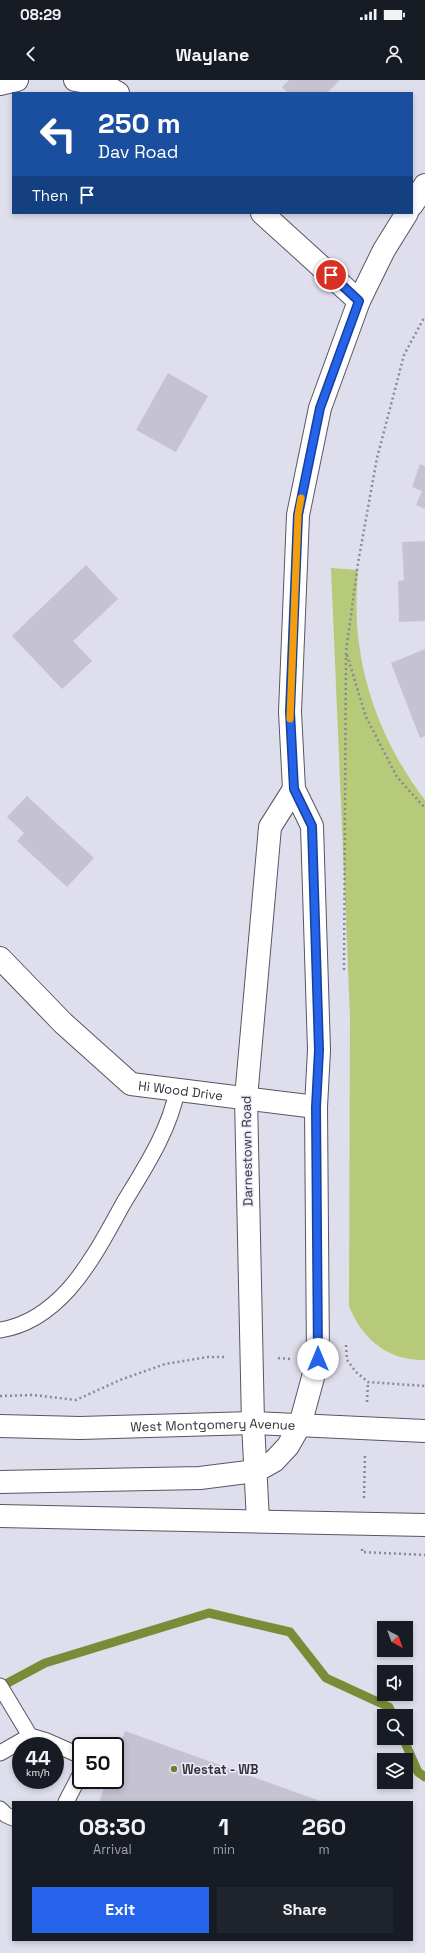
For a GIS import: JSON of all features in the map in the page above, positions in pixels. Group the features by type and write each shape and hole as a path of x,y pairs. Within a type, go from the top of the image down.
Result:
{"main road":[{"path":"0,84 17,80"},
{"path":"75,80 104,86 116,92"},
{"path":"413,204 425,185"},
{"path":"263,214 359,301"},
{"path":"0,1482 200,1478 256,1471 274,1461 288,1446 300,1425 318,1359 316,1107 319,1050 312,826 294,789 290,712 298,515 320,408 359,301 384,250 406,214"},
{"name":"Darnestown Road","path":"258,1521 252,1422 246,1098 270,827 294,789"},
{"name":"Hi Wood Drive","path":"0,958 63,1023 131,1084 316,1107"},
{"name":"West Montgomery Avenue","path":"0,1426 80,1428 252,1422 425,1431"},
{"path":"0,1516 425,1525"}],"lane":[{"path":"0,1330 31,1320 44,1311 68,1289 84,1271 166,1127 174,1109 177,1090"},
{"path":"0,1686 30,1736 47,1741 72,1752"},
{"path":"0,1753 30,1736"},
{"path":"67,1801 73,1789"},
{"path":"0,1809 6,1815 12,1818"}],"path":[{"path":"344,977 346,652 358,563 377,458 404,355 425,316"},
{"path":"346,652 366,717 397,777 425,808"},
{"path":"345,1340 347,1360 356,1372 368,1382 425,1386"},
{"path":"0,1396 33,1395 76,1400 120,1380 165,1364 208,1357 221,1357"},
{"path":"272,1358 292,1359"},
{"path":"364,1496 365,1457"},
{"path":"362,1552 425,1555"}],"green space":[{"path":"331,568 358,570 357,623 359,647 370,694 387,739 398,760 425,800 425,1360 399,1357 378,1346 361,1328 354,1318 349,1306 350,1016"}],"building":[{"path":"289,80 340,80 328,92 287,92 282,87"},
{"path":"168,373 208,396 176,452 136,430"},
{"path":"420,464 425,466 425,509 416,505 422,491 412,487"},
{"path":"425,541 425,621 399,622 398,581 404,580 402,542"},
{"path":"86,565 118,599 73,641 92,661 62,689 12,636"},
{"path":"425,649 425,736 420,738 391,663"},
{"path":"27,796 94,858 67,887 17,841 24,833 7,817"},
{"name":"Westat - WB","path":"125,1731 320,1801 99,1801 104,1789 124,1789 123,1737"}],"waterway":[{"path":"0,1687 45,1663 209,1613 290,1632 326,1678 389,1707 390,1709"},
{"path":"406,1745 418,1772 425,1777"}],"slow traffic":[{"path":"290,719 298,515 301,498"}],"place":[{"name":"Westat - WB","path":"174,1769"}],"route":[{"path":"318,1359 316,1107 319,1050 312,826 294,789 290,712 298,515 320,408 359,301 331,275"}]}
